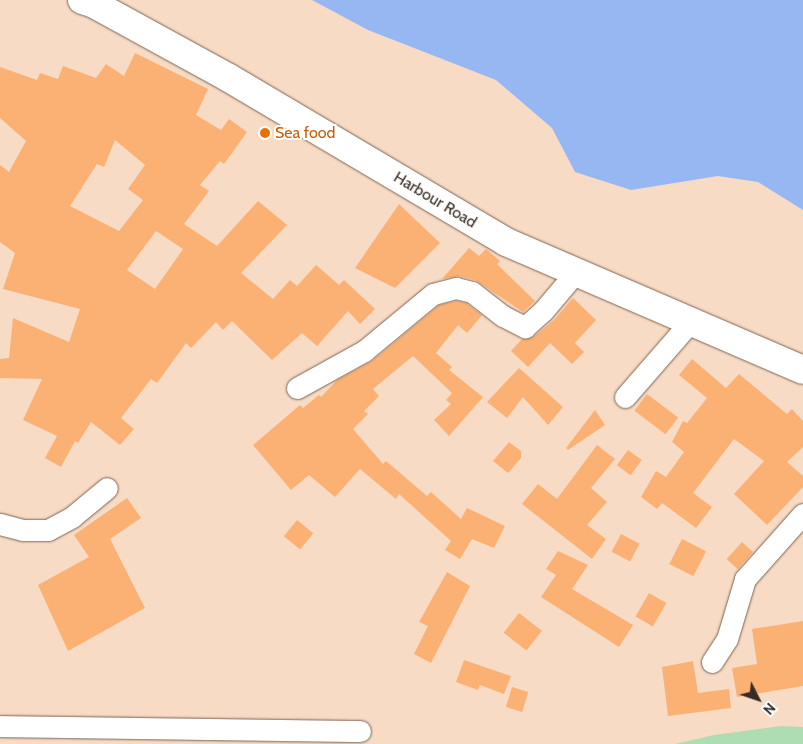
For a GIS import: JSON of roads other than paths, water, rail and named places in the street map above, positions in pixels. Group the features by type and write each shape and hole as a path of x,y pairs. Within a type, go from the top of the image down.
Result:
{"street":[{"name":"Harbour Road","path":"82,0 94,4 229,78 506,242 803,370"},
{"path":"296,388 364,351 433,294 456,288 472,292 503,316 525,327 543,311 576,272"},
{"path":"625,397 690,321"},
{"path":"0,524 24,530 48,530 72,517 107,488"},
{"path":"712,662 727,639 745,580 803,514"},
{"path":"0,726 124,736 360,731"}],"water":[{"path":"312,0 803,0 803,210 758,182 718,176 631,190 575,172 552,128 496,80 368,30"}],"place":[{"name":"Sea food","path":"265,133"}]}
